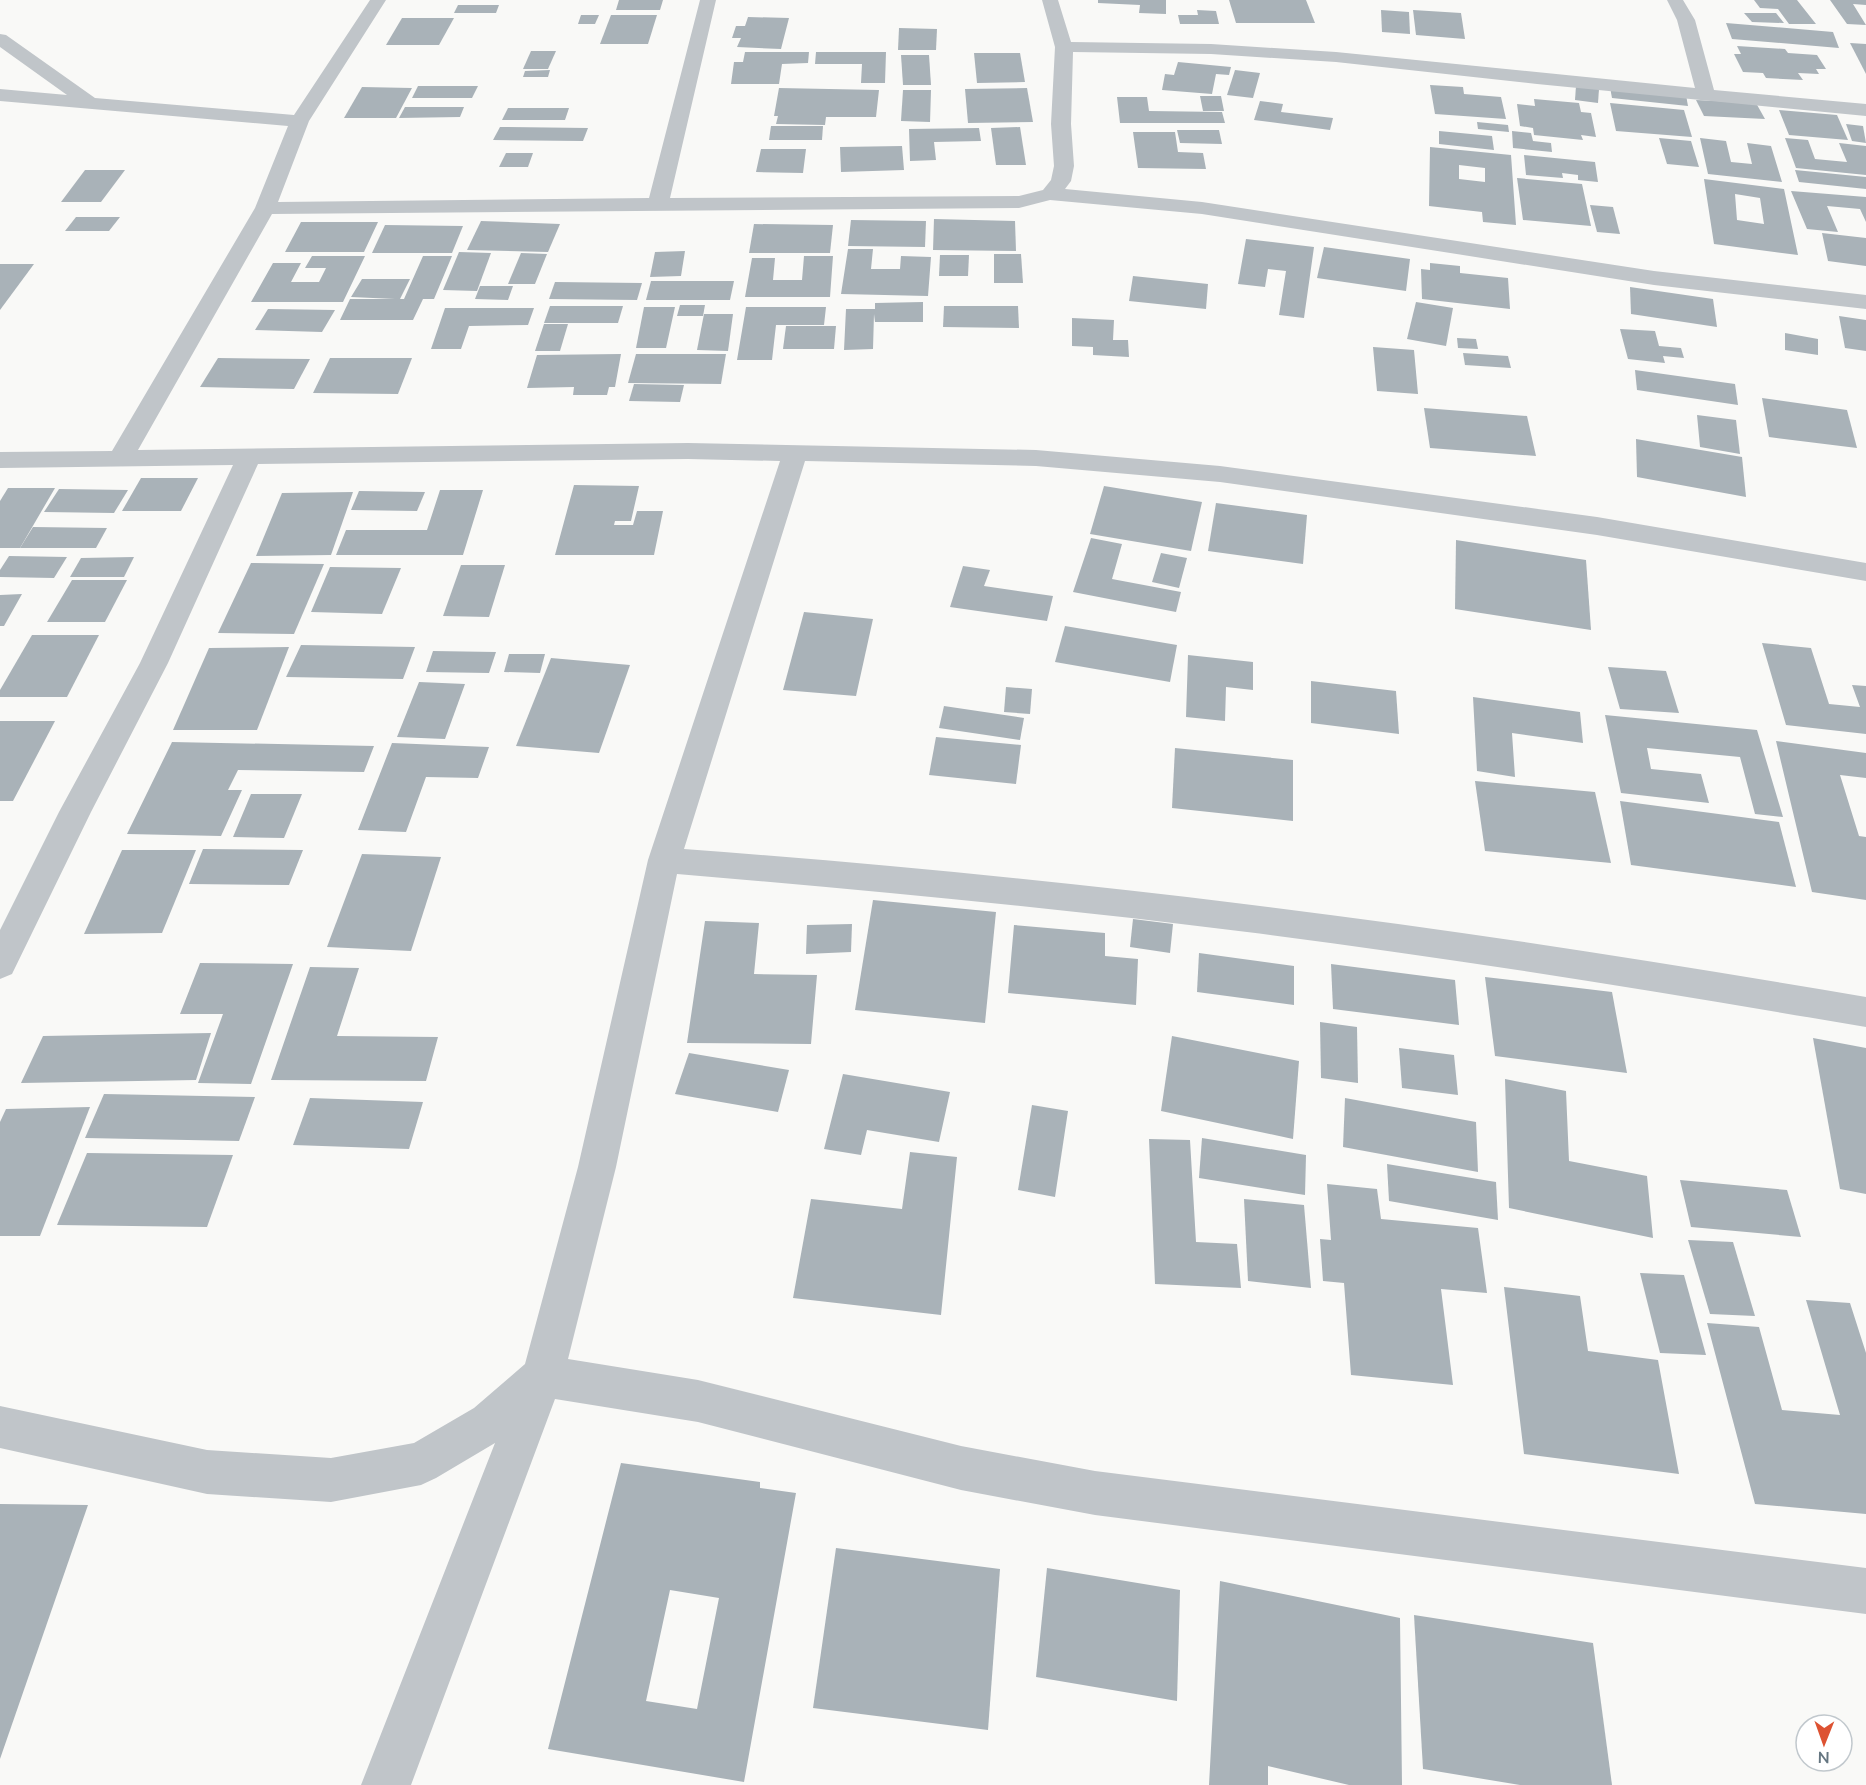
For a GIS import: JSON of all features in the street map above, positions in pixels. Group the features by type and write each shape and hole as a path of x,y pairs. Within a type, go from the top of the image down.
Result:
{"street":[{"path":"120,459 265,208 299,121 378,0"},
{"path":"658,204 708,0"},
{"path":"1050,0 1064,46 1061,124 1064,166 1061,181 1050,194"},
{"path":"1675,0 1686,20 1706,94"},
{"path":"0,39 92,104"},
{"path":"1064,46 1274,52 1866,110"},
{"path":"0,95 299,121"},
{"path":"265,208 658,204 982,204 1019,202 1050,194 1202,208 1654,278 1866,302"},
{"path":"0,460 688,451 1036,458 1220,474 1597,526 1866,572"},
{"path":"386,1785 543,1376 597,1167 664,860 795,454"},
{"path":"0,964 75,812 154,663 249,457"},
{"path":"664,860 908,880 1170,909 1620,971 1866,1012"},
{"path":"0,1427 207,1472 331,1480 420,1464 489,1423 543,1376"},
{"path":"543,1376 698,1401 961,1468 1095,1493 1866,1591"}],"building":[{"path":"619,0 663,0 660,10 616,10"},
{"path":"1098,0 1166,0 1166,14 1139,13 1140,5 1098,3"},
{"path":"1229,0 1306,0 1315,23 1236,23"},
{"path":"1754,0 1797,0 1816,24 1789,24 1778,9 1760,8"},
{"path":"1830,0 1866,0 1866,5 1853,4 1866,25 1847,24"},
{"path":"458,5 499,5 496,13 454,13"},
{"path":"1197,10 1216,11 1219,24 1180,24 1178,15 1198,15"},
{"path":"1381,10 1409,12 1410,34 1382,32"},
{"path":"1413,10 1461,13 1465,39 1416,35"},
{"path":"1744,13 1776,13 1784,23 1752,22"},
{"path":"581,15 599,15 595,24 578,24"},
{"path":"611,15 657,15 648,44 600,44"},
{"path":"748,17 789,18 781,49 737,47 741,38 732,38 736,26 745,26"},
{"path":"402,18 454,18 439,45 386,45"},
{"path":"1726,23 1833,32 1839,48 1732,39"},
{"path":"899,28 937,29 936,50 898,50"},
{"path":"1850,43 1866,44 1866,74"},
{"path":"1737,46 1785,49 1788,53 1817,55 1826,69 1816,69 1819,74 1798,73 1803,80 1766,78 1763,73 1743,72 1734,54 1741,54"},
{"path":"531,51 556,51 548,69 523,69"},
{"path":"745,52 809,52 808,63 782,64 779,84 731,84 734,62 743,62"},
{"path":"816,52 886,52 885,83 861,83 862,64 815,64"},
{"path":"974,53 1020,53 1025,82 977,83"},
{"path":"901,55 929,55 931,85 903,85"},
{"path":"1178,62 1231,67 1229,75 1216,74 1212,94 1162,90 1165,74 1174,75"},
{"path":"550,70 548,77 523,77 525,71"},
{"path":"1235,70 1260,73 1253,98 1227,95"},
{"path":"1430,85 1463,87 1464,94 1501,97 1506,119 1435,114"},
{"path":"418,86 478,86 472,98 412,98"},
{"path":"1576,86 1599,89 1598,103 1575,100"},
{"path":"362,87 412,88 396,118 344,118"},
{"path":"1610,87 1686,95 1688,106 1612,98"},
{"path":"779,88 879,90 876,117 826,117 825,125 776,124 778,116 774,116"},
{"path":"1027,88 1033,122 968,123 965,89"},
{"path":"903,90 931,90 930,122 901,121"},
{"path":"1200,96 1221,96 1224,111 1203,111"},
{"path":"1117,97 1147,97 1149,111 1222,112 1225,123 1120,123"},
{"path":"1534,99 1579,103 1581,112 1591,113 1596,137 1581,135 1583,140 1534,135 1533,128 1520,126 1517,104 1535,106"},
{"path":"1696,100 1756,103 1765,119 1704,116"},
{"path":"1260,101 1283,104 1281,112 1333,118 1330,130 1254,120"},
{"path":"1610,103 1684,110 1692,137 1616,131"},
{"path":"405,107 464,107 460,117 399,118"},
{"path":"508,108 569,108 565,120 502,120"},
{"path":"1779,110 1837,115 1848,140 1789,135"},
{"path":"1477,122 1508,125 1509,132 1478,129"},
{"path":"1846,124 1863,126 1866,143 1852,141"},
{"path":"771,126 823,126 822,140 769,140"},
{"path":"500,127 588,128 583,141 493,140"},
{"path":"1020,127 1026,165 996,165 991,128"},
{"path":"979,128 981,141 934,142 936,160 910,161 909,129"},
{"path":"1177,130 1219,130 1222,144 1180,143"},
{"path":"1439,131 1492,136 1494,150 1439,144"},
{"path":"1512,131 1531,133 1533,141 1551,143 1552,152 1513,148"},
{"path":"1133,132 1175,132 1178,152 1203,153 1206,169 1138,168"},
{"path":"1659,138 1691,141 1699,167 1667,164"},
{"path":"1700,138 1726,141 1731,162 1752,164 1747,143 1771,146 1782,182 1708,174"},
{"path":"1785,138 1808,140 1815,159 1847,162 1839,143 1866,146 1866,175 1796,168"},
{"path":"902,146 904,170 841,172 840,147"},
{"path":"1430,147 1511,155 1516,225 1483,222 1482,212 1429,206","holes":["1459,165 1485,168 1485,182 1459,179"]},
{"path":"761,149 806,149 803,173 756,172"},
{"path":"506,153 533,153 528,167 499,167"},
{"path":"1524,155 1595,162 1598,182 1578,180 1578,175 1562,173 1563,178 1526,175"},
{"path":"85,170 125,170 101,202 61,202"},
{"path":"1795,170 1866,177 1866,189 1799,182"},
{"path":"1517,178 1582,184 1591,226 1523,220"},
{"path":"1704,179 1784,189 1798,255 1714,244","holes":["1735,194 1760,198 1764,224 1737,220"]},
{"path":"1791,191 1866,197 1866,222 1860,209 1827,206 1838,232 1807,229"},
{"path":"1590,205 1613,207 1620,234 1597,232"},
{"path":"76,217 120,217 109,231 65,231"},
{"path":"934,219 1015,221 1016,251 933,250"},
{"path":"851,220 926,221 925,247 848,246"},
{"path":"481,221 560,224 548,252 467,250"},
{"path":"301,222 378,222 364,252 285,252"},
{"path":"754,224 833,225 830,253 749,253"},
{"path":"385,225 463,226 452,253 372,253"},
{"path":"1822,233 1866,238 1866,266 1828,261"},
{"path":"1246,239 1314,247 1304,318 1279,315 1286,271 1268,269 1265,287 1238,284"},
{"path":"1324,247 1410,259 1406,291 1317,278"},
{"path":"848,249 873,249 871,269 900,269 901,256 931,257 928,296 841,294"},
{"path":"685,251 681,276 650,277 655,252"},
{"path":"459,252 491,253 477,291 443,290"},
{"path":"521,253 547,254 535,284 508,284"},
{"path":"994,254 1021,254 1023,283 994,283"},
{"path":"940,255 969,255 968,276 939,276"},
{"path":"312,256 365,256 343,302 251,302 273,263 301,263 291,282 319,282 326,268 305,268"},
{"path":"423,256 452,256 434,299 423,299 413,320 340,320 350,299 395,299 351,297 362,279 410,279 400,299 404,299"},
{"path":"804,256 833,256 830,297 745,297 752,258 775,258 773,280 802,280"},
{"path":"1430,263 1460,266 1460,273 1508,278 1510,309 1422,299 1421,269 1430,270"},
{"path":"0,264 34,264 0,310"},
{"path":"1133,276 1208,284 1206,309 1129,301"},
{"path":"651,281 734,281 730,300 646,300"},
{"path":"555,282 642,283 637,300 549,299"},
{"path":"480,286 513,286 508,300 475,299"},
{"path":"1630,287 1713,299 1717,327 1631,314"},
{"path":"923,302 923,322 875,322 874,314 873,349 844,350 846,309 875,309 875,303"},
{"path":"1416,302 1453,308 1446,346 1407,339"},
{"path":"680,305 705,305 703,316 677,316"},
{"path":"550,306 623,306 618,323 544,323"},
{"path":"944,306 1018,306 1019,328 943,327"},
{"path":"644,307 675,307 666,348 636,348"},
{"path":"746,307 826,307 824,325 776,325 772,360 737,360"},
{"path":"445,308 534,308 528,325 469,326 461,349 431,349"},
{"path":"268,309 335,310 322,332 255,330"},
{"path":"704,314 733,314 728,351 697,350"},
{"path":"1839,316 1866,320 1866,351 1845,348"},
{"path":"1072,318 1114,320 1113,340 1128,340 1129,357 1093,355 1093,347 1072,346"},
{"path":"544,324 568,324 560,351 535,351"},
{"path":"786,326 836,326 834,349 783,349"},
{"path":"1620,329 1655,331 1659,346 1681,348 1684,358 1663,356 1665,363 1628,359"},
{"path":"1785,333 1818,339 1818,355 1785,350"},
{"path":"1457,338 1476,339 1478,349 1458,348"},
{"path":"1373,347 1414,350 1418,394 1377,391"},
{"path":"1463,353 1508,356 1511,368 1465,365"},
{"path":"621,354 615,387 609,387 607,395 573,395 574,387 527,388 537,355"},
{"path":"636,354 726,354 721,384 628,383"},
{"path":"218,358 310,359 294,389 200,387"},
{"path":"330,358 412,358 398,394 313,393"},
{"path":"1635,370 1735,384 1738,405 1637,390"},
{"path":"634,384 684,385 680,402 629,401"},
{"path":"1762,398 1847,410 1857,448 1769,437"},
{"path":"1424,408 1527,416 1536,456 1430,448"},
{"path":"1697,415 1736,420 1740,454 1700,447"},
{"path":"1636,439 1742,457 1746,497 1637,477"},
{"path":"141,478 198,478 181,511 122,511"},
{"path":"574,485 639,486 631,521 615,521 614,525 633,525 637,511 663,511 654,555 555,555"},
{"path":"1104,486 1202,502 1191,551 1090,534"},
{"path":"8,488 55,488 20,548 0,548 0,501"},
{"path":"59,489 128,490 114,513 44,512"},
{"path":"440,490 483,490 463,555 336,555 346,530 427,530"},
{"path":"359,491 425,492 417,511 351,510"},
{"path":"353,492 331,555 256,556 282,493"},
{"path":"1216,503 1307,515 1303,564 1208,551"},
{"path":"33,527 107,528 96,548 20,548"},
{"path":"1091,538 1122,544 1112,579 1181,592 1176,612 1073,592"},
{"path":"1456,540 1586,560 1591,630 1455,609"},
{"path":"1161,553 1187,558 1179,588 1152,582"},
{"path":"9,556 67,557 54,578 0,577 0,570"},
{"path":"134,557 124,577 70,577 81,558"},
{"path":"251,563 324,564 294,634 218,633"},
{"path":"461,565 505,565 489,617 443,616"},
{"path":"963,566 990,570 984,586 1053,596 1047,621 950,607"},
{"path":"330,567 401,568 382,614 311,612"},
{"path":"72,580 127,580 105,622 47,622"},
{"path":"22,594 4,626 0,626 0,595"},
{"path":"804,612 873,619 856,696 783,690"},
{"path":"1065,626 1177,645 1170,682 1055,662"},
{"path":"32,635 99,635 67,697 0,697 0,690"},
{"path":"1762,643 1811,648 1829,704 1860,707 1852,685 1866,686 1866,734 1786,725"},
{"path":"301,645 415,647 403,679 286,677"},
{"path":"289,647 257,730 173,730 209,648"},
{"path":"433,651 496,652 489,673 426,672"},
{"path":"509,654 545,654 540,673 504,672"},
{"path":"1188,655 1253,662 1253,690 1226,687 1225,721 1186,717"},
{"path":"551,658 630,665 599,753 516,746"},
{"path":"1608,667 1666,671 1679,713 1620,709"},
{"path":"1311,681 1396,691 1399,734 1311,723"},
{"path":"419,682 465,684 445,739 397,737"},
{"path":"1006,687 1032,689 1030,714 1004,712"},
{"path":"1473,697 1580,712 1583,743 1512,733 1515,777 1477,771"},
{"path":"944,706 1024,718 1020,740 939,728"},
{"path":"1605,715 1757,730 1783,817 1755,814 1740,757 1647,748 1651,769 1701,774 1709,803 1621,793"},
{"path":"0,721 55,721 13,801 0,801"},
{"path":"936,737 1021,745 1016,784 929,775"},
{"path":"1776,741 1866,753 1866,778 1840,775 1859,836 1866,837 1866,900 1812,892"},
{"path":"172,742 374,746 364,772 238,770 228,790 242,790 221,836 127,834"},
{"path":"392,743 489,747 478,778 426,777 406,832 358,830"},
{"path":"1175,748 1293,760 1293,821 1172,808"},
{"path":"1475,781 1595,792 1611,863 1485,851"},
{"path":"251,794 302,794 284,838 233,837"},
{"path":"1620,801 1779,822 1796,887 1631,865"},
{"path":"203,849 303,850 289,885 189,884"},
{"path":"122,850 196,850 162,933 84,934"},
{"path":"362,854 441,857 411,951 327,947"},
{"path":"873,900 996,912 985,1023 855,1010"},
{"path":"1133,919 1173,924 1170,953 1130,947"},
{"path":"705,921 759,923 754,974 817,975 811,1044 687,1043"},
{"path":"852,924 851,952 806,954 807,925"},
{"path":"1014,925 1105,933 1105,956 1138,959 1136,1005 1008,993"},
{"path":"1199,953 1294,966 1294,1005 1197,992"},
{"path":"200,963 293,964 251,1084 198,1083 223,1014 180,1014"},
{"path":"1331,964 1455,980 1459,1025 1333,1009"},
{"path":"310,967 359,968 337,1036 438,1037 426,1081 271,1080"},
{"path":"1485,977 1612,992 1627,1073 1495,1056"},
{"path":"1320,1022 1357,1027 1358,1083 1321,1078"},
{"path":"211,1033 196,1080 21,1083 43,1036"},
{"path":"1172,1036 1299,1061 1293,1139 1161,1111"},
{"path":"1813,1038 1866,1048 1866,1194 1840,1189"},
{"path":"1399,1048 1454,1055 1458,1095 1402,1088"},
{"path":"689,1053 789,1070 778,1112 675,1094"},
{"path":"843,1074 950,1092 939,1142 867,1130 861,1155 824,1149"},
{"path":"1505,1079 1566,1091 1569,1161 1647,1176 1653,1238 1509,1208"},
{"path":"104,1094 255,1097 239,1141 85,1138"},
{"path":"310,1098 423,1102 409,1149 293,1145"},
{"path":"1345,1098 1476,1122 1478,1172 1343,1147"},
{"path":"1032,1105 1068,1111 1055,1197 1018,1190"},
{"path":"90,1107 40,1236 0,1236 0,1122 6,1109"},
{"path":"1202,1138 1306,1155 1305,1195 1199,1178"},
{"path":"1149,1139 1190,1140 1196,1242 1237,1244 1241,1288 1155,1284"},
{"path":"910,1152 957,1157 941,1315 793,1298 811,1199 902,1209"},
{"path":"87,1153 233,1155 207,1227 57,1225"},
{"path":"1387,1164 1496,1182 1498,1220 1389,1201"},
{"path":"1680,1180 1787,1190 1801,1237 1691,1227"},
{"path":"1327,1184 1377,1189 1381,1219 1478,1228 1487,1293 1441,1289 1453,1385 1351,1375 1344,1283 1323,1281 1320,1239 1331,1240"},
{"path":"1244,1199 1304,1205 1311,1288 1248,1281"},
{"path":"1688,1240 1733,1242 1755,1316 1710,1314"},
{"path":"1640,1273 1684,1275 1706,1355 1660,1353"},
{"path":"1504,1287 1580,1296 1588,1351 1658,1360 1679,1474 1524,1454"},
{"path":"1806,1300 1850,1303 1866,1353 1866,1514 1755,1504 1707,1323 1759,1327 1782,1410 1840,1415"},
{"path":"621,1463 760,1482 760,1488 796,1493 744,1782 548,1749","holes":["670,1590 719,1598 697,1709 646,1701"]},
{"path":"0,1504 88,1505 0,1759"},
{"path":"836,1548 1000,1569 988,1730 813,1708"},
{"path":"1047,1568 1180,1590 1177,1701 1036,1677"},
{"path":"1220,1581 1400,1618 1402,1785 1349,1785 1268,1766 1268,1785 1209,1785"},
{"path":"1414,1615 1593,1643 1612,1785 1520,1785 1423,1769"}]}
